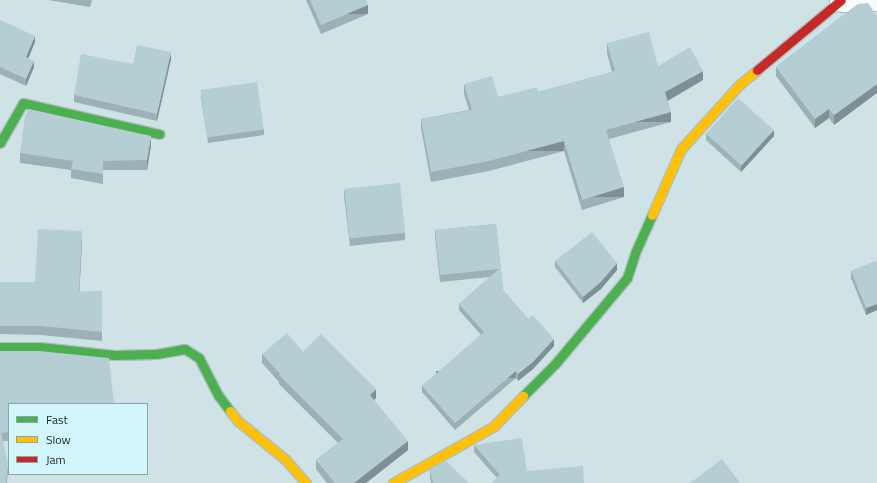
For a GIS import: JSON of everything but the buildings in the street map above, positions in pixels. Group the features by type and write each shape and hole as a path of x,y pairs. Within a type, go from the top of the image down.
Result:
{"street":[{"path":"393,483 494,426 555,364 627,278 636,253 681,149 740,84 841,1 876,0"},
{"path":"0,143 23,103 160,134"},
{"path":"0,347 40,347 115,355 156,354 185,349 199,358 218,395 238,421 285,459 306,483"}],"traffic: fast":[{"path":"0,143 23,103 160,134"},
{"path":"523,396 555,364 627,278 635,253 652,215"},
{"path":"0,347 40,347 115,355 156,354 185,349 199,358 218,395 230,411"}],"traffic: slow":[{"path":"652,215 681,149 740,84 757,70"},
{"path":"393,483 494,426 523,396"},
{"path":"230,411 238,421 285,459 306,483"}],"traffic: jam":[{"path":"757,70 841,0"}]}
